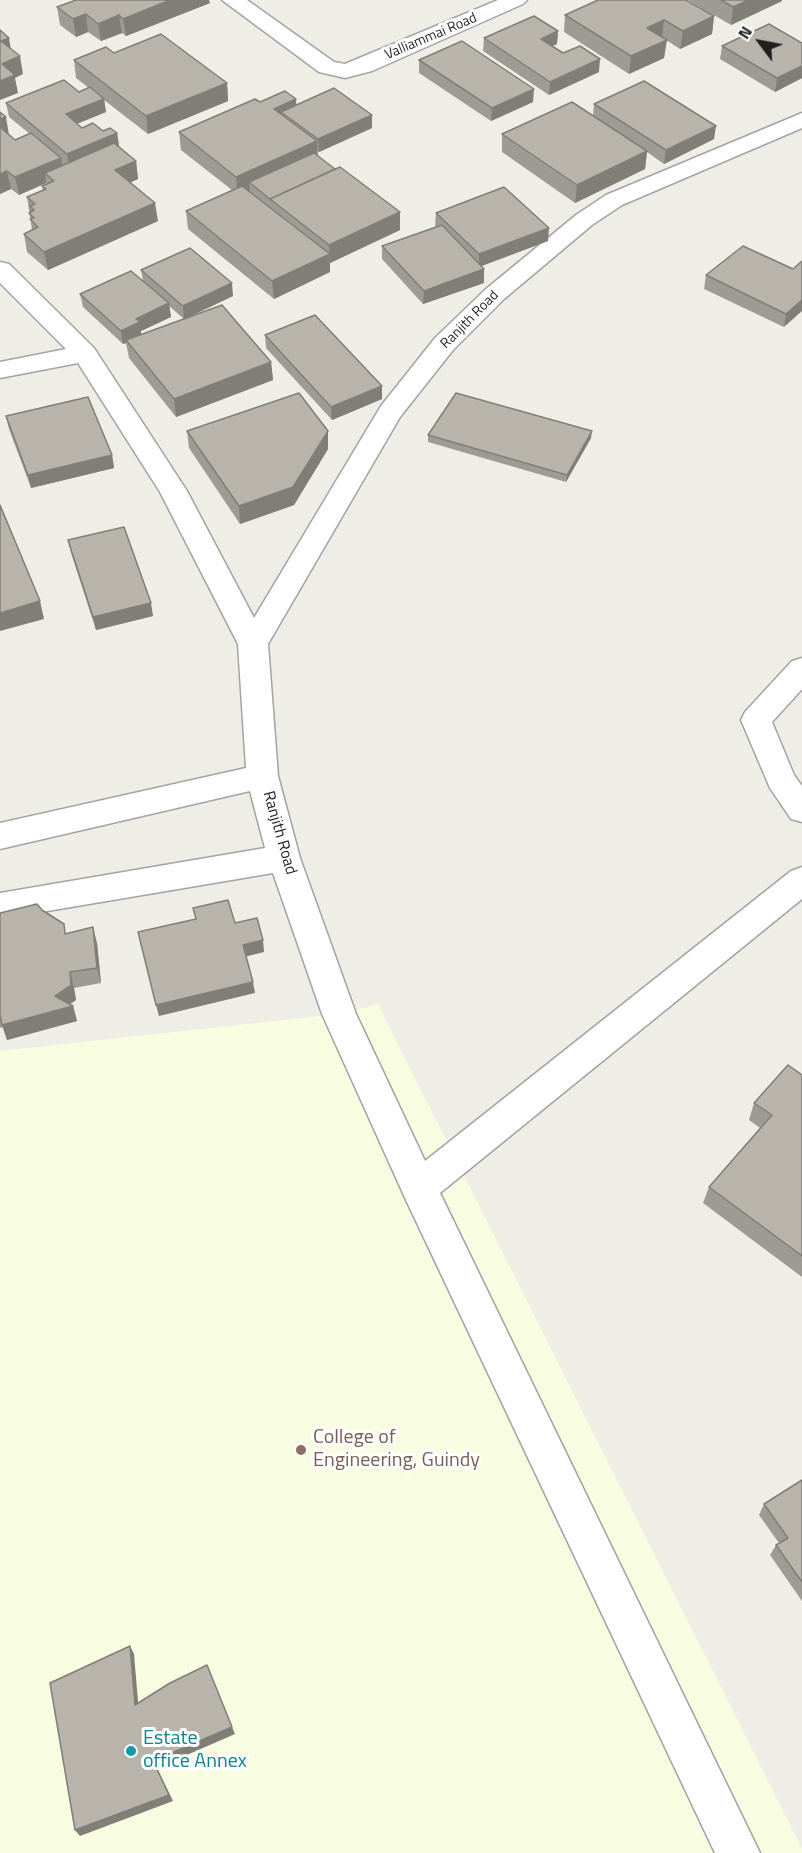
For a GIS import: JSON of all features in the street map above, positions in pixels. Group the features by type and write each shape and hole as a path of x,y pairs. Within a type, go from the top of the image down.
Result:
{"street":[{"name":"Valliammai Road","path":"233,0 327,67 345,71 364,66 516,0"},
{"name":"Ranjith Road","path":"254,644 390,412 444,344 495,294 584,220 614,200 802,120"},
{"name":"Ranjith Road","path":"0,269 85,354 173,491 254,644 262,776 284,858 339,1014 419,1188 738,1853"},
{"path":"0,370 85,354"},
{"path":"802,669 756,720 781,780 802,810"},
{"path":"0,836 262,776"},
{"path":"0,906 284,858"},
{"path":"419,1188 802,880"}],"shaded area":[{"name":"College of Engineering, Guindy","path":"378,1004 802,1853 0,1853 0,1051 339,1014"}],"building":[{"path":"76,0 170,0 123,19 119,15 98,24 86,14 73,19 57,7"},
{"path":"598,0 686,0 714,16 683,31 664,20 647,28 667,40 631,56 565,15"},
{"path":"721,0 749,0 733,7"},
{"path":"534,16 558,31 541,39 563,53 580,46 600,59 550,82 484,38"},
{"path":"769,24 802,43 802,66 777,78 722,46"},
{"path":"0,30 9,38 1,41 20,56 2,64 15,75 0,81"},
{"path":"161,34 227,83 146,116 74,60 106,47 114,53"},
{"path":"462,41 534,89 492,108 419,60"},
{"path":"64,80 79,92 90,87 104,99 66,114 82,128 93,123 103,131 110,128 117,133 67,154 6,103"},
{"path":"644,81 716,126 666,150 594,104"},
{"path":"334,88 372,115 318,139 281,112"},
{"path":"285,91 296,99 274,109 317,141 236,177 179,132 255,99 260,102"},
{"path":"572,102 647,151 577,185 502,134"},
{"path":"0,127 15,140 31,133 61,158 15,177 7,171 0,174"},
{"path":"114,143 136,161 115,170 155,203 44,252 24,234 38,227 30,219 34,218 29,213 34,210 30,206 35,204 27,197 46,189 42,186 54,181 45,173"},
{"path":"314,153 335,169 271,200 249,182"},
{"path":"340,167 400,212 329,245 270,199"},
{"path":"242,186 330,254 272,281 186,211"},
{"path":"504,187 549,228 479,254 436,213"},
{"path":"442,225 484,269 424,291 382,246"},
{"path":"743,246 793,269 802,261 802,300 786,314 706,275"},
{"path":"190,248 232,283 183,306 141,270"},
{"path":"131,271 169,303 136,319 140,322 121,331 80,294"},
{"path":"222,305 271,362 174,399 126,340"},
{"path":"315,315 382,386 331,407 265,335"},
{"path":"299,393 328,431 293,487 239,506 187,431"},
{"path":"456,393 592,431 567,475 428,435"},
{"path":"88,397 112,455 28,475 6,416"},
{"path":"0,505 40,601 0,613"},
{"path":"124,527 151,603 93,617 68,540"},
{"path":"228,900 235,923 257,918 263,940 243,945 253,982 156,1005 138,932 196,919 193,908"},
{"path":"37,904 42,910 64,924 65,934 93,927 97,968 70,972 71,985 55,996 73,1006 2,1025 0,1015 0,913"},
{"path":"788,1065 802,1075 802,1256 709,1187 772,1115 754,1103"},
{"path":"802,1480 802,1582 776,1545 788,1538 764,1504"},
{"name":"Estate office Annex","path":"130,1646 135,1705 170,1683 207,1665 232,1727 153,1761 169,1795 75,1830 50,1683"}],"place":[{"name":"College of Engineering, Guindy","path":"301,1450"},
{"name":"Estate office Annex","path":"131,1751"}]}
